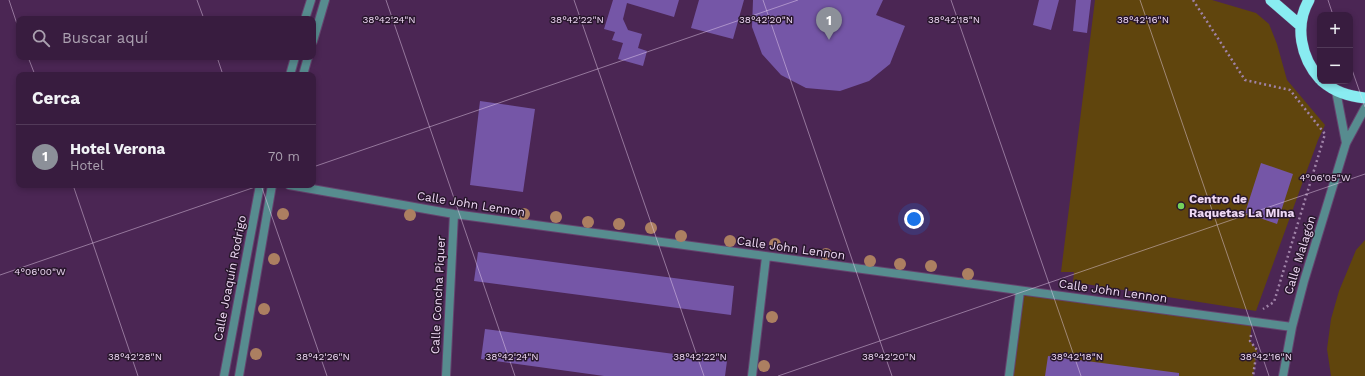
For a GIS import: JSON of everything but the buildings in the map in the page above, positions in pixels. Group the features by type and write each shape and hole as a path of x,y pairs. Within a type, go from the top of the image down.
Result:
{"highway":[{"path":"1271,0 1301,26"},
{"path":"1309,0 1303,15 1301,42 1305,57 1317,76"},
{"path":"1326,84 1336,91 1350,97 1365,98"}],"street":[{"path":"306,16 311,0"},
{"path":"316,31 325,0"},
{"path":"291,72 294,60"},
{"path":"304,72 307,60"},
{"name":"Calle Malagón","path":"1336,91 1346,143"},
{"name":"Calle Malagón","path":"1283,376 1292,327 1304,280 1346,143 1365,108"},
{"name":"Calle Joaquín Rodrigo","path":"224,376 259,188"},
{"name":"Calle Joaquín Rodrigo","path":"239,376 271,188"},
{"name":"Calle John Lennon","path":"306,188 454,214 1292,327"},
{"name":"Calle Concha Piquer","path":"446,376 454,214"},
{"path":"752,376 766,257"},
{"path":"1009,376 1020,291"}],"path":[{"path":"1193,0 1246,80 1290,90 1325,134 1274,302 1265,309 1256,311 1252,321 1250,341 1257,350 1253,376"}],"shaded area":[{"name":"Centro de Raquetas La Mina","path":"1095,0 1212,0 1256,13 1269,24 1277,44 1287,80 1325,125 1318,140 1256,311 1073,282 1074,272 1061,272"},
{"path":"1365,240 1365,376 1331,376 1327,349 1331,319 1339,291 1356,250"},
{"path":"1020,291 1252,321 1250,341 1257,350 1253,376 1009,376"}],"place":[{"name":"Hotel Verona","path":"829,40"},
{"name":"Centro de Raquetas La Mina","path":"1181,206"}]}
